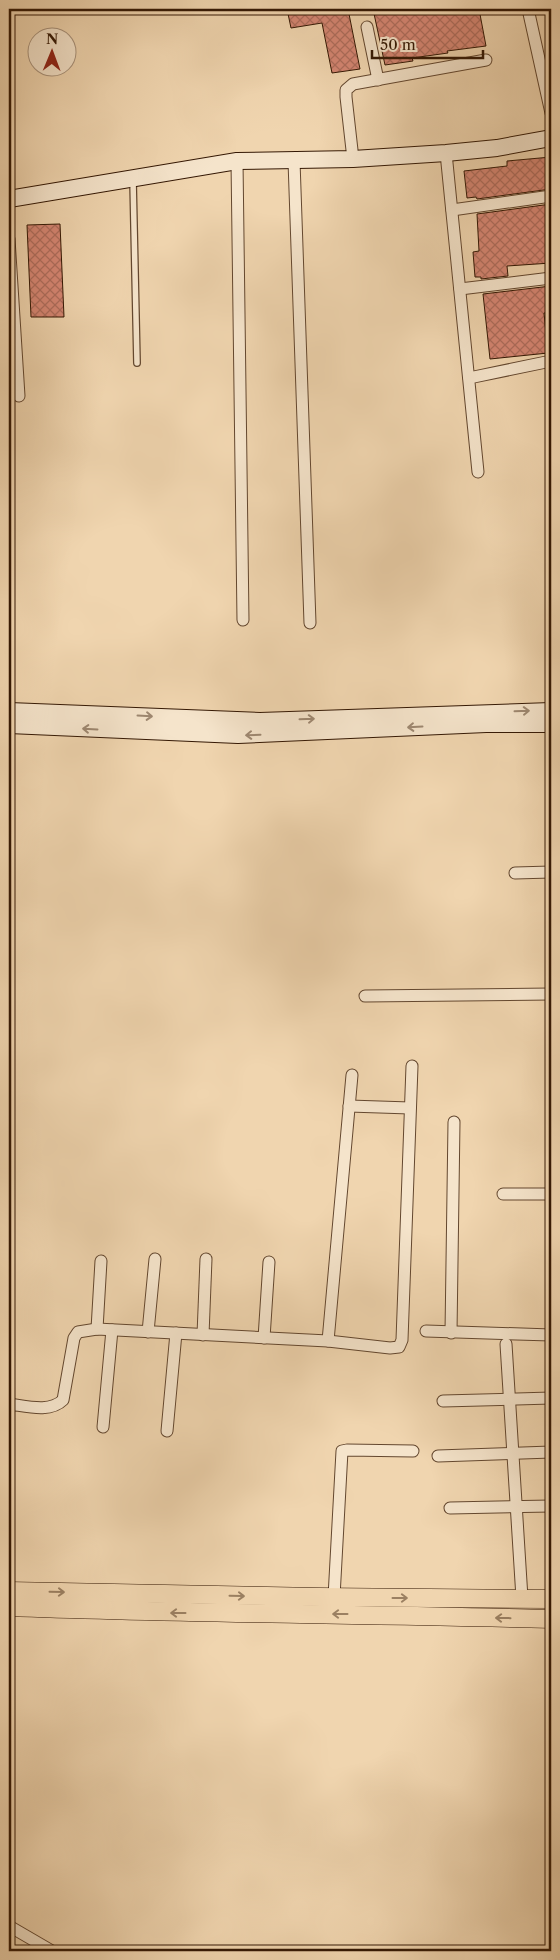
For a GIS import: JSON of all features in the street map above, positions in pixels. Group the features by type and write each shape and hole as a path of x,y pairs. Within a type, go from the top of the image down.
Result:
{"main road":[{"path":"9,1591 334,1598 551,1599"},
{"path":"9,1608 171,1613 359,1614 551,1619"}],"street":[{"path":"528,9 551,112"},
{"path":"367,27 378,80"},
{"path":"353,158 346,90 353,84 486,60"},
{"path":"9,199 237,161 294,161 446,153 497,148 551,138"},
{"path":"446,153 478,472"},
{"path":"237,161 243,620"},
{"path":"294,161 310,623"},
{"path":"452,210 551,196"},
{"path":"9,239 19,396"},
{"path":"460,289 551,278"},
{"path":"469,378 551,361"},
{"path":"9,711 260,721 551,710"},
{"path":"9,725 249,735 486,724 551,724"},
{"path":"515,873 551,872"},
{"path":"365,996 551,994"},
{"path":"9,1404 49,1408 58,1405 63,1400 74,1338 78,1332 97,1329 328,1341 390,1348 399,1347 402,1340 412,1066"},
{"path":"328,1341 352,1075"},
{"path":"349,1106 410,1108"},
{"path":"451,1333 454,1122"},
{"path":"503,1194 551,1194"},
{"path":"148,1332 155,1259"},
{"path":"203,1335 206,1259"},
{"path":"97,1329 101,1261"},
{"path":"264,1338 268,1262"},
{"path":"103,1427 112,1330"},
{"path":"426,1332 551,1335"},
{"path":"167,1431 176,1333"},
{"path":"506,1344 522,1598"},
{"path":"443,1401 551,1398"},
{"path":"334,1598 342,1452 347,1450 413,1451"},
{"path":"438,1456 551,1452"},
{"path":"450,1508 551,1506"},
{"path":"9,1926 52,1951"}],"lane":[{"path":"133,179 137,363"}],"building":[{"path":"287,9 348,9 360,69 332,73 322,23 291,28"},
{"path":"373,9 452,9 453,13 479,9 486,46 447,51 448,53 412,58 413,61 385,65"},
{"path":"551,157 551,189 477,199 476,197 467,198 464,171 507,166 507,161"},
{"path":"551,204 551,263 507,266 508,276 481,279 481,277 475,277 473,252 479,251 477,214"},
{"path":"60,224 64,317 31,317 27,225"},
{"path":"551,286 551,313 544,313 548,353 490,359 483,294"}]}
